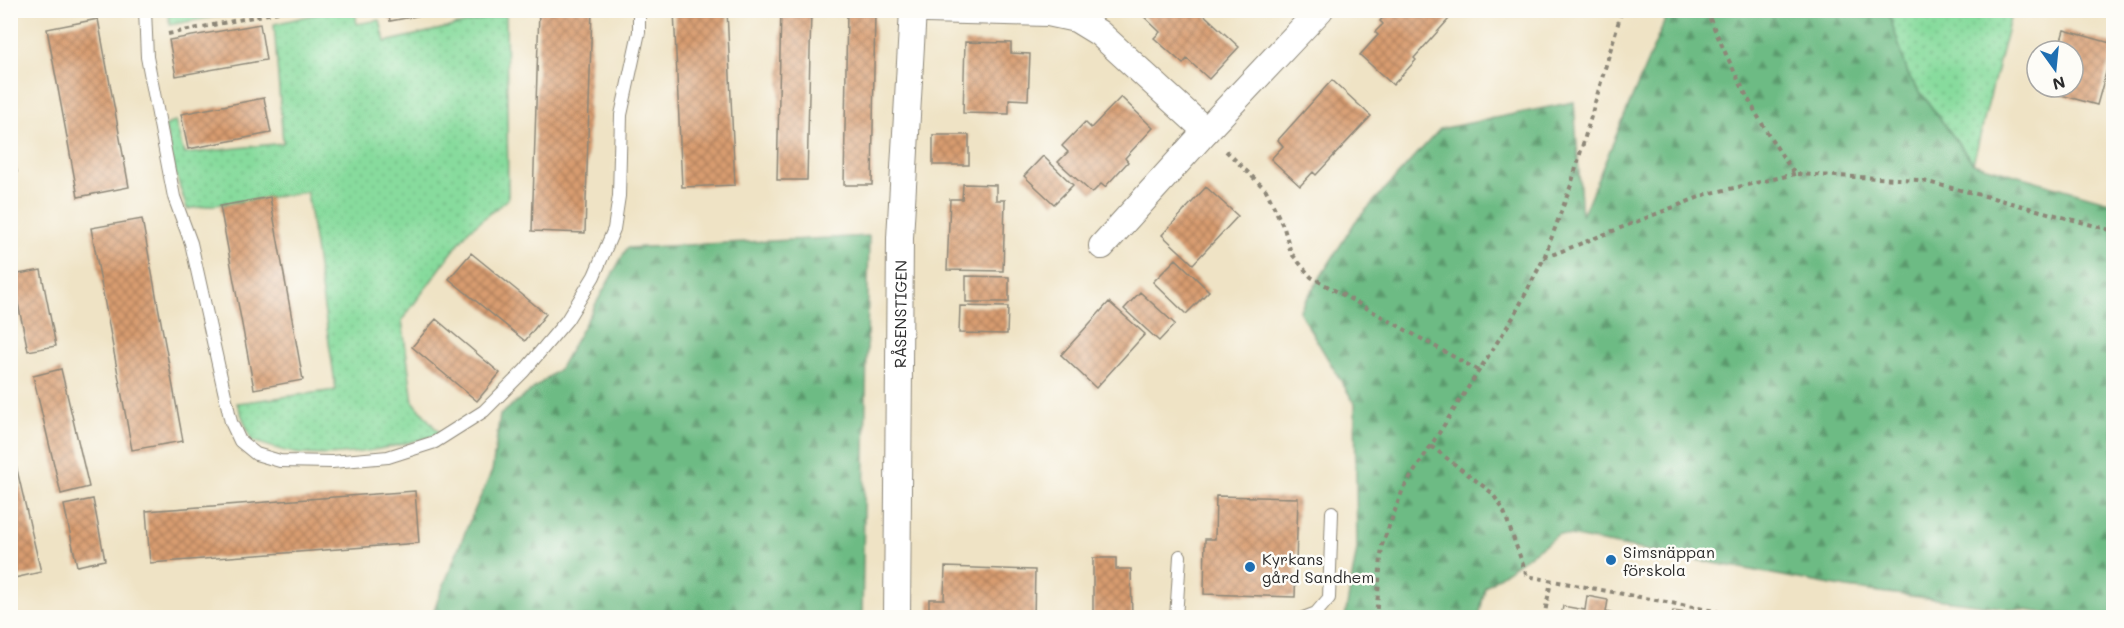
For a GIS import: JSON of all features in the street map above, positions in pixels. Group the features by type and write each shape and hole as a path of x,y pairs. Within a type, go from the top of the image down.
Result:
{"street":[{"name":"RÅSENSTIGEN","path":"897,618 900,238 913,10"},
{"path":"926,10 1078,15 1206,131"},
{"path":"1101,246 1320,10"}],"lane":[{"path":"145,10 147,57 174,197 191,243 231,422 240,441 256,454 280,461 332,462 388,456 435,442 484,411 524,371 567,320 594,276 614,229 619,196 621,115 639,32 639,10"},
{"path":"1303,618 1316,613 1329,598 1332,513"},
{"path":"1176,618 1180,556"}],"path":[{"path":"146,38 288,10"},
{"path":"1376,618 1382,545 1403,489 1514,316 1544,258 1571,185 1622,10"},
{"path":"1706,10 1736,77 1770,139 1795,174"},
{"path":"1206,131 1266,190 1284,228 1291,253 1311,277 1479,371"},
{"path":"1544,258 1707,194 1795,174 1919,180 2114,231"},
{"path":"1431,445 1492,493 1503,509 1527,576 1730,615 1729,618"},
{"path":"1544,618 1551,580"}],"green space":[{"path":"167,10 246,10 246,11 170,25"},
{"path":"330,11 355,11 357,24 380,20 385,42 506,14 508,199 468,231 402,320 413,401 440,434 372,450 320,455 289,452 252,441 237,403 336,390 307,192 187,209 173,165 165,126 175,121 184,154 283,143 274,24"},
{"path":"1679,11 1888,11 1909,77 1973,163 2113,203 2113,617 2080,617 1847,588 1559,534 1485,587 1479,617 1345,617 1357,549 1355,404 1299,311 1355,222 1440,129 1574,102 1582,216 1668,13"},
{"path":"1888,11 2012,11 1973,163 1909,77"},
{"path":"869,236 862,617 431,617 492,471 500,415 560,368 627,248"}],"building":[{"path":"388,10 438,10 438,12 390,21"},
{"path":"539,10 592,10 585,233 532,231"},
{"path":"674,10 727,10 735,185 682,187"},
{"path":"781,10 811,10 807,180 777,180"},
{"path":"847,10 875,10 872,185 844,185"},
{"path":"1137,10 1199,10 1239,47 1209,79 1187,59 1183,64 1154,38 1160,32"},
{"path":"1389,10 1457,10 1393,85 1360,55 1378,35 1375,32 1383,24 1380,21"},
{"path":"98,19 129,187 78,197 47,29"},
{"path":"260,24 266,60 176,76 169,40"},
{"path":"2064,30 2114,44 2097,105 2076,99 2085,99 2085,39 2061,39"},
{"path":"965,42 1011,43 1011,53 1030,54 1028,100 1009,99 1009,114 963,113"},
{"path":"1332,80 1371,116 1316,175 1313,172 1300,186 1271,159 1283,146 1278,140"},
{"path":"1121,97 1153,128 1125,158 1128,162 1105,187 1101,184 1092,193 1058,162 1068,152 1062,146 1085,122 1091,128"},
{"path":"264,98 271,133 188,149 181,114"},
{"path":"933,135 969,135 969,165 933,165"},
{"path":"10,147 17,172 10,173"},
{"path":"1043,156 1073,185 1054,204 1024,176"},
{"path":"963,184 996,185 996,200 1005,200 1003,271 947,270 950,199 962,199"},
{"path":"1206,187 1238,216 1193,264 1162,235"},
{"path":"270,197 303,380 254,389 220,206"},
{"path":"142,219 183,441 132,450 91,228"},
{"path":"471,253 546,314 525,341 449,279"},
{"path":"1176,259 1209,291 1186,314 1153,282"},
{"path":"41,270 56,346 28,351 12,275"},
{"path":"966,276 1009,277 1009,302 966,302"},
{"path":"1140,292 1175,324 1159,341 1124,309"},
{"path":"1109,302 1145,334 1096,388 1061,355"},
{"path":"960,306 1008,307 1007,334 959,333"},
{"path":"436,319 500,373 477,401 412,347"},
{"path":"61,369 89,487 61,494 33,376"},
{"path":"10,440 41,572 10,579"},
{"path":"415,491 419,543 150,563 146,511"},
{"name":"Kyrkans gård Sandhem","path":"1216,496 1298,498 1295,597 1204,594 1205,539 1215,539"},
{"path":"93,499 105,560 77,566 64,505"},
{"path":"1093,558 1116,558 1116,569 1131,569 1132,618 1093,618"},
{"path":"945,567 1035,570 1034,618 929,618 929,599 944,599"},
{"path":"1587,596 1608,600 1606,612 1629,618 1561,618 1563,606 1585,610"},
{"path":"1673,611 1699,615 1699,618 1672,618"}],"place":[{"name":"Simsnäppan förskola","path":"1611,560"},
{"name":"Kyrkans gård Sandhem","path":"1250,567"}]}
